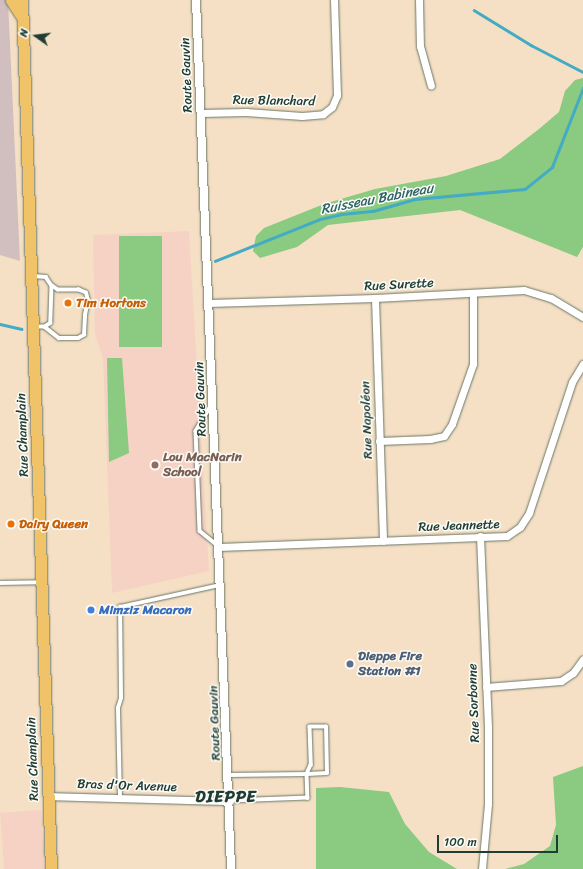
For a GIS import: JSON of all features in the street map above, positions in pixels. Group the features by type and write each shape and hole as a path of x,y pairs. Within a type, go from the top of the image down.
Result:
{"main road":[{"path":"11,0 22,18"},
{"name":"Rue Champlain","path":"22,0 43,582 51,869"},
{"path":"22,18 25,0"}],"street":[{"name":"Route Gauvin","path":"196,0 229,776 231,869"},
{"name":"Rue Blanchard","path":"201,113 246,112 302,116 323,114 332,107 337,94 334,0"},
{"path":"419,0 420,46 431,86"},
{"name":"Rue Surette","path":"209,304 375,298 524,290 540,293 583,317"},
{"path":"379,441 430,439 444,436 452,424 473,364 473,293"},
{"name":"Rue Napoléon","path":"375,298 383,541"},
{"name":"Rue Jeannette","path":"219,547 507,536 520,527 529,513 572,382 583,364"},
{"name":"Rue Sorbonne","path":"480,536 486,687 488,804 482,869"},
{"path":"486,687 561,681 573,673 583,659"},
{"name":"Bras d'Or Avenue","path":"48,796 230,801"}],"lane":[{"path":"32,276 46,277 52,286 58,290 79,290 86,293 88,300 85,315 84,335 82,338 59,338 46,327"},
{"path":"34,327 46,327 51,323 52,286"},
{"path":"213,404 196,431 200,531 219,547"},
{"path":"0,583 43,582"},
{"path":"120,798 118,708 121,698 120,607 221,585"},
{"path":"229,776 307,774 327,773 326,727 310,727 311,765 307,774 308,798 230,801"}],"shaded area":[{"path":"0,0 8,0 20,261 0,255"},
{"name":"Lou MacNarin School","path":"189,231 209,571 112,593 103,358 95,335 93,235"},
{"path":"41,810 45,869 4,869 0,813"}],"green space":[{"path":"583,78 583,247 577,257 460,210 328,225 297,247 260,258 253,251 256,236 264,228 324,204 375,189 446,176 500,159 559,112 565,91 575,80"},
{"path":"119,236 162,236 162,347 119,347"},
{"path":"107,358 122,358 129,453 109,462"},
{"path":"583,766 583,869 505,869 524,864 550,846 556,825 553,777"},
{"path":"340,787 389,792 405,824 429,852 457,869 316,869 316,788"}],"waterway":[{"path":"474,10 531,45 583,72"},
{"name":"Ruisseau Babineau","path":"215,261 320,219 342,214 373,211 415,199 525,189 552,167 583,88"},
{"name":"Ruisseau Babineau","path":"0,324 21,329"}],"place":[{"name":"Tim Hortons","path":"68,303"},
{"name":"Lou MacNarin School","path":"155,465"},
{"name":"Dairy Queen","path":"11,524"},
{"name":"Mimziz Macaron","path":"91,610"},
{"name":"Dieppe Fire Station #1","path":"350,664"}],"district":[{"name":"DIEPPE","path":"226,797"}]}
